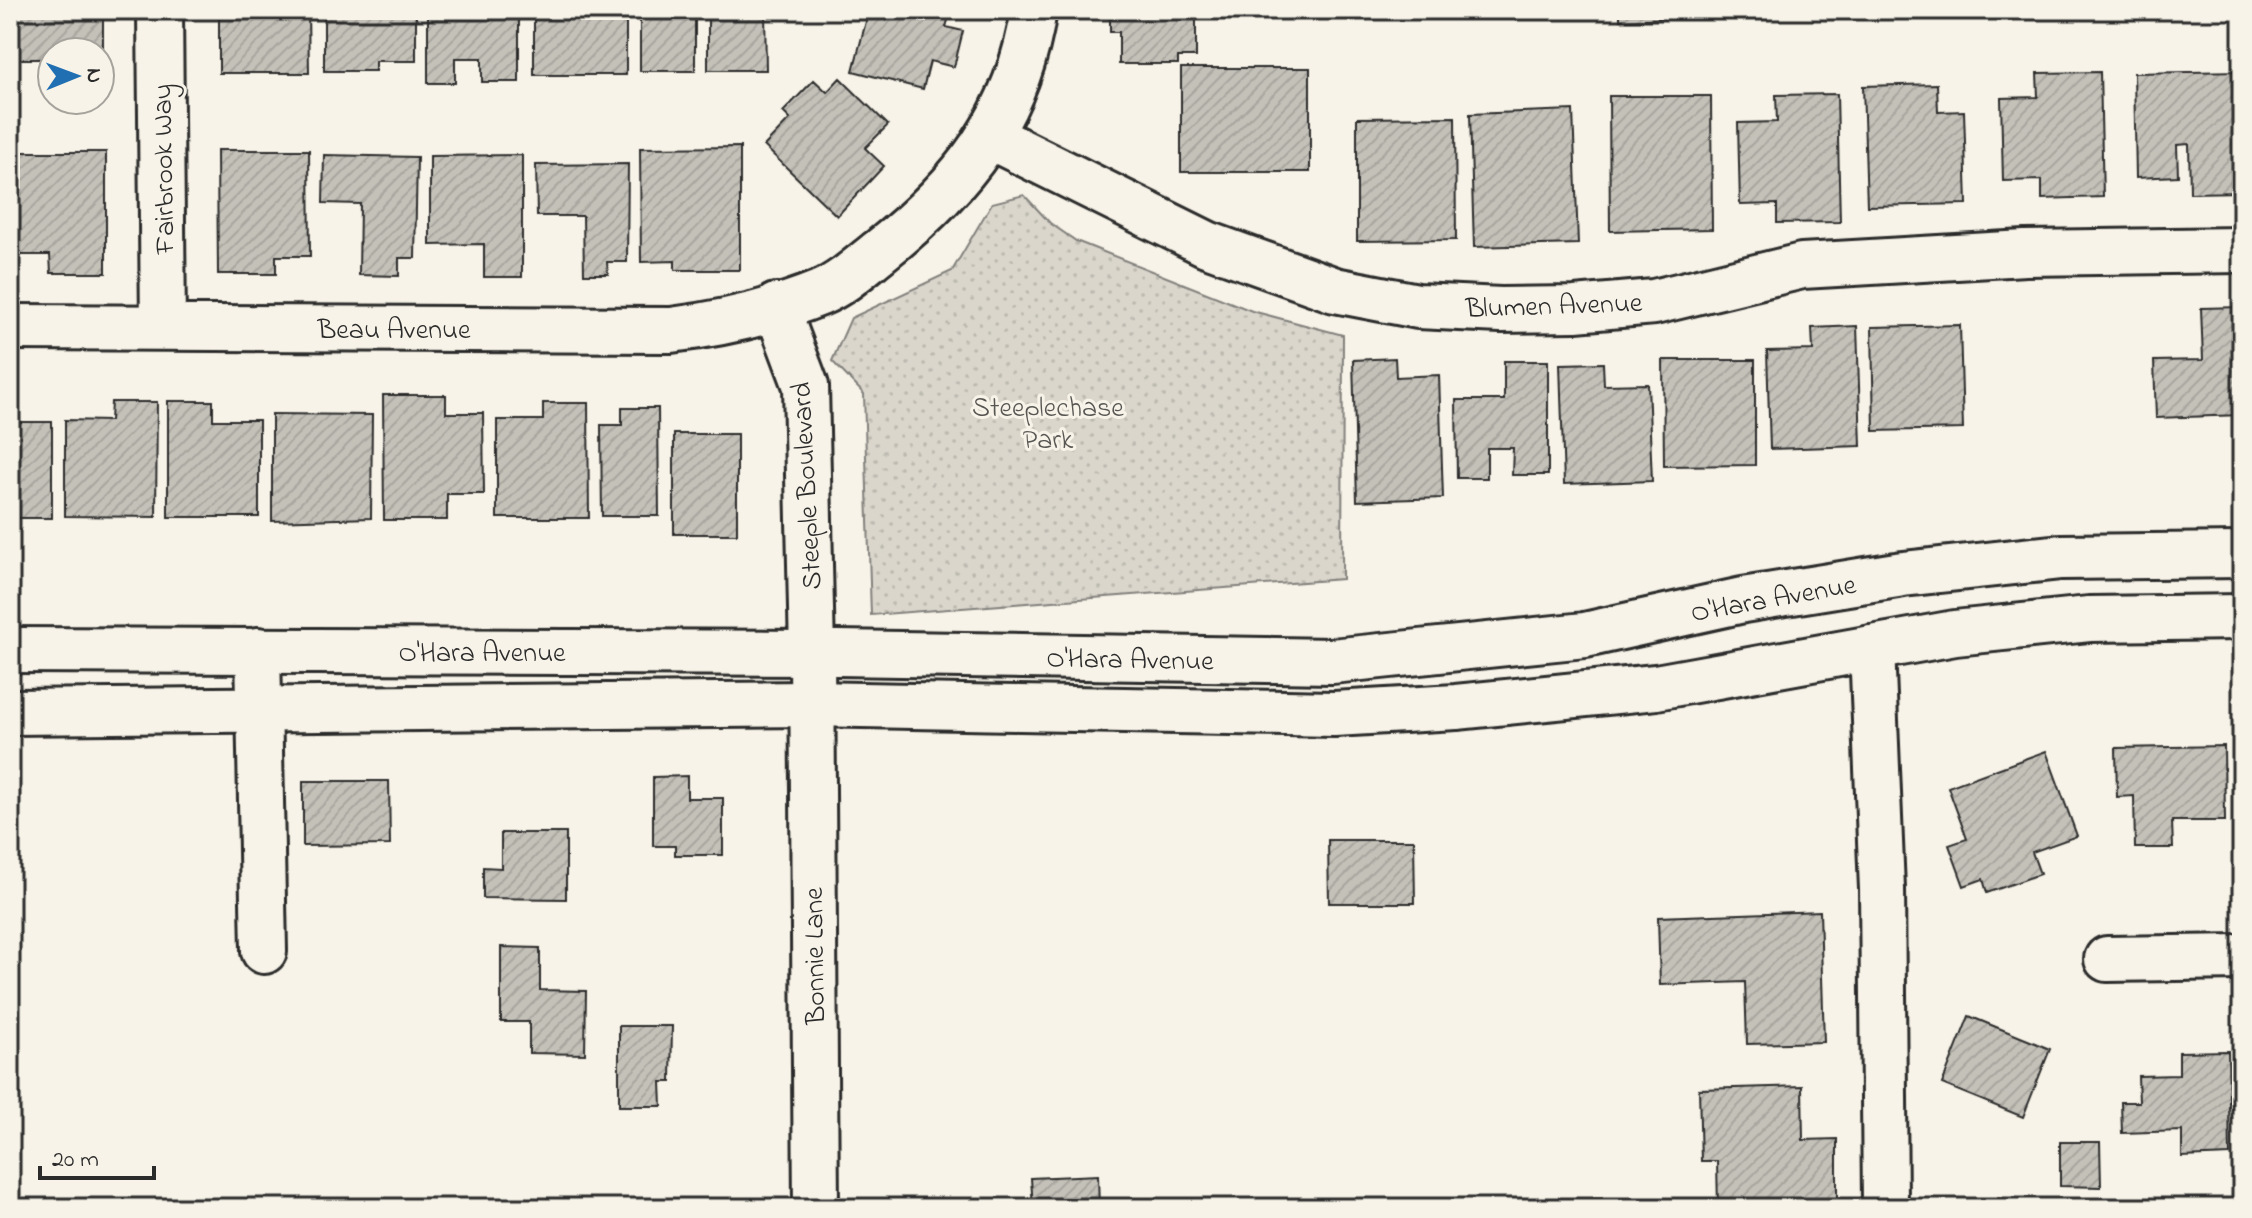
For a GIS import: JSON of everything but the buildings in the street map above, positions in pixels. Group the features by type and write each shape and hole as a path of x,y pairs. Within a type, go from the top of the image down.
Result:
{"main road":[{"name":"Fairbrook Way","path":"160,10 163,327"},
{"path":"776,306 821,293 846,277 944,196 991,137 1009,94 1034,10"},
{"name":"Blumen Avenue","path":"991,137 1207,244 1335,290 1418,306 1575,309 1654,302 1802,266 2025,253 2242,250"},
{"name":"Beau Avenue","path":"10,327 671,330 718,324 776,306"},
{"name":"Steeple Boulevard","path":"776,306 806,386 811,704"},
{"name":"O'Hara Avenue","path":"10,650 812,653 1332,661 1585,635 1743,600 1903,574 2061,557 2242,555"},
{"name":"O'Hara Avenue","path":"10,712 811,704 1334,714 1485,704 1656,687 1955,633 2089,619 2242,617"},
{"path":"1872,648 1882,889 1882,1208"},
{"path":"258,650 264,951"},
{"name":"Bonnie Lane","path":"811,704 816,1208"},
{"path":"2107,959 2242,957"}],"green space":[{"name":"Steeplechase Park","path":"1024,195 1050,223 1076,241 1252,311 1343,335 1342,579 871,615 864,394 832,361 851,318 952,271 992,203"}]}
